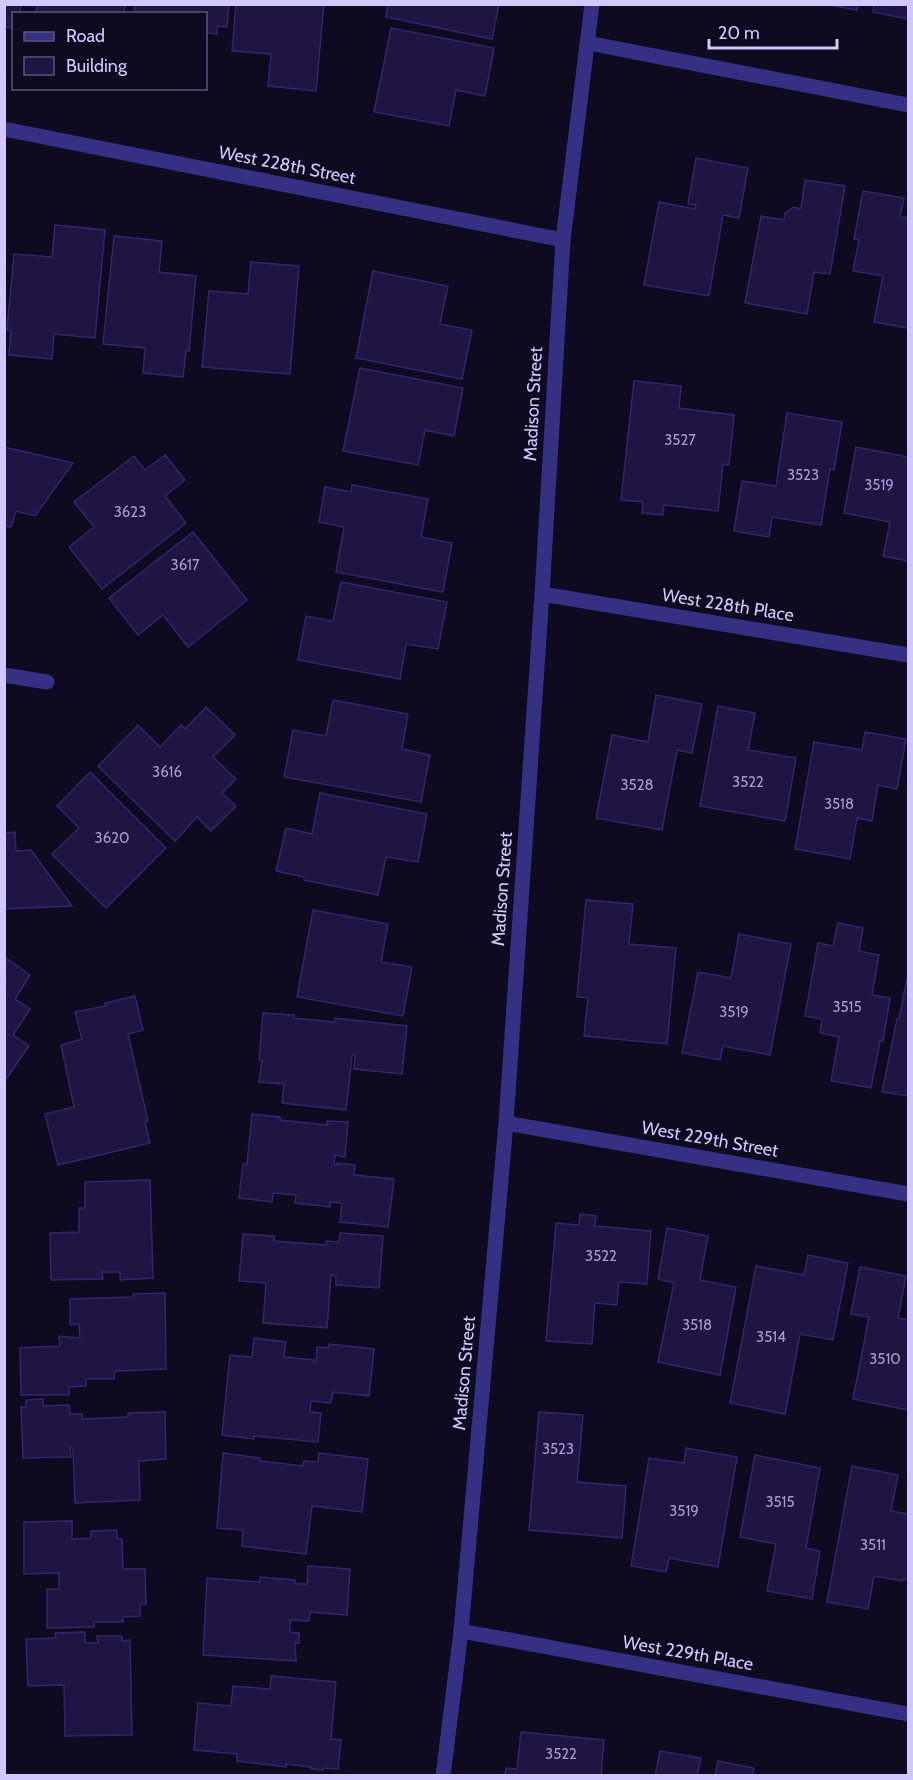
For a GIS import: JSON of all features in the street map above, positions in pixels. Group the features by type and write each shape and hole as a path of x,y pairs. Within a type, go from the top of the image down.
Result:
{"street":[{"name":"Madison Street","path":"443,1776 461,1631 506,1123 542,594 563,240 592,4"},
{"path":"588,43 909,105"},
{"name":"West 228th Street","path":"4,129 563,240"},
{"name":"West 228th Place","path":"542,594 909,655"},
{"path":"4,675 46,682"},
{"name":"West 229th Street","path":"506,1123 909,1194"},
{"name":"West 229th Place","path":"461,1631 909,1714"}],"building":[{"path":"4,4 21,4 20,12 12,12 12,28 4,27"},
{"path":"37,4 125,4 124,12 36,12"},
{"path":"135,4 229,4 227,27 217,26 217,34 207,33 207,12 134,12"},
{"path":"236,4 324,4 316,91 268,86 271,54 232,51"},
{"path":"388,4 499,4 492,39 386,17"},
{"path":"825,4 858,4 857,10"},
{"path":"874,4 908,4 908,19 873,12"},
{"path":"391,28 494,48 485,96 456,90 449,126 374,112"},
{"path":"696,158 748,168 739,218 723,215 709,296 644,285 659,202 695,209 696,205 688,204"},
{"path":"805,180 845,186 830,274 814,272 807,314 745,303 761,216 784,220 785,213 794,207 801,209"},
{"path":"863,191 904,198 900,217 908,218 908,328 874,322 883,276 853,271 859,240 854,239"},
{"path":"55,225 105,230 95,338 54,334 52,359 9,355 11,330 7,330 14,254 52,257"},
{"path":"114,236 162,241 159,272 196,276 189,351 186,351 183,377 143,373 145,348 103,344"},
{"path":"251,262 299,266 290,374 202,367 209,291 248,294"},
{"path":"373,271 448,286 440,324 472,330 462,379 356,358"},
{"path":"360,368 463,388 454,436 425,430 418,465 343,451"},
{"path":"634,381 681,386 679,408 734,415 729,465 723,464 718,511 664,505 663,515 642,513 643,502 621,500"},
{"path":"787,413 842,422 834,470 830,469 821,525 772,517 769,537 734,531 742,481 776,486"},
{"path":"4,447 73,463 35,516 16,511 11,527 4,526"},
{"path":"856,447 908,457 908,561 883,556 890,522 844,513"},
{"path":"165,455 185,480 165,496 186,523 102,589 69,547 94,527 74,502 134,456 145,470"},
{"path":"352,485 428,499 421,537 452,543 443,592 336,572 344,527 319,522 325,487 351,492"},
{"path":"193,532 247,600 188,647 163,615 138,635 109,598"},
{"path":"341,582 447,602 438,649 406,644 400,679 298,660 306,616 333,621"},
{"path":"656,695 702,704 692,753 677,750 662,830 596,818 612,735 648,742"},
{"path":"333,700 408,714 402,749 430,755 421,802 284,777 293,730 326,736"},
{"path":"718,706 755,713 748,750 796,758 785,821 700,806"},
{"path":"206,707 235,735 213,757 236,779 222,793 236,806 211,831 197,817 175,841 98,766 138,725 160,747 181,725 185,729"},
{"path":"865,732 906,739 897,789 878,785 872,821 857,818 850,859 795,849 814,742 862,750"},
{"path":"90,772 166,848 106,908 52,854 79,828 57,806"},
{"path":"320,793 427,814 418,862 386,857 378,895 304,880 304,877 276,871 286,828 312,834"},
{"path":"15,832 16,851 31,850 72,906 4,909 4,833"},
{"path":"586,900 633,904 629,944 676,948 667,1044 584,1036 588,998 577,997"},
{"path":"313,910 388,924 381,962 412,967 403,1016 297,997"},
{"path":"838,923 863,928 859,951 879,955 872,995 890,998 883,1041 880,1041 871,1088 831,1081 839,1037 820,1033 822,1019 805,1016 818,943 833,946"},
{"path":"739,934 791,944 770,1055 723,1046 720,1060 682,1053 698,972 731,978"},
{"path":"6,958 30,975 15,999 30,1009 13,1035 29,1046 4,1082"},
{"path":"908,979 908,1096 882,1092"},
{"path":"135,996 143,1030 128,1034 148,1121 145,1122 150,1143 58,1165 45,1114 74,1107 61,1045 82,1039 75,1012 105,1006 105,1003"},
{"path":"263,1013 294,1015 294,1018 334,1022 335,1018 407,1026 402,1074 354,1069 355,1055 352,1055 346,1110 282,1103 284,1084 259,1082"},
{"path":"252,1114 280,1117 280,1120 327,1125 327,1121 348,1122 345,1157 335,1155 334,1165 337,1163 355,1165 354,1175 394,1179 388,1227 340,1222 342,1203 330,1202 330,1207 295,1203 296,1195 273,1193 272,1202 239,1198 243,1164 247,1164"},
{"path":"150,1180 153,1278 120,1280 120,1272 102,1272 103,1279 51,1280 50,1233 79,1232 79,1208 85,1208 85,1182"},
{"path":"580,1214 596,1216 595,1226 651,1231 647,1284 619,1282 617,1305 595,1303 592,1344 546,1341 556,1223 579,1225"},
{"path":"667,1228 708,1236 700,1280 736,1287 720,1375 658,1362 674,1283 658,1279"},
{"path":"340,1233 383,1236 379,1288 336,1285 336,1276 331,1275 327,1328 263,1323 266,1283 239,1281 243,1234 274,1236 274,1241 326,1245 326,1241 339,1242"},
{"path":"808,1255 848,1263 833,1340 800,1334 785,1414 730,1403 756,1266 804,1275"},
{"path":"860,1267 906,1276 898,1318 908,1320 908,1410 853,1399 869,1317 851,1314"},
{"path":"165,1293 166,1369 115,1371 114,1379 86,1379 86,1386 69,1387 69,1395 21,1395 20,1348 60,1346 59,1336 80,1338 79,1324 70,1325 70,1299 133,1297 133,1294"},
{"path":"254,1338 286,1342 284,1357 314,1360 314,1363 316,1363 317,1347 328,1348 329,1344 374,1349 369,1396 333,1392 331,1403 311,1401 310,1412 321,1413 318,1442 222,1435 230,1355 252,1357"},
{"path":"43,1399 43,1406 69,1405 70,1414 82,1414 82,1419 128,1417 128,1413 165,1412 166,1459 139,1461 140,1500 75,1503 73,1448 70,1448 71,1457 23,1458 21,1407 26,1407 26,1400"},
{"path":"539,1412 583,1415 577,1482 626,1486 622,1538 529,1530"},
{"path":"686,1448 737,1457 718,1567 669,1558 666,1572 631,1566 649,1458 684,1463"},
{"path":"223,1453 260,1458 260,1461 303,1466 304,1461 318,1462 319,1453 368,1459 362,1512 312,1506 306,1554 242,1546 243,1530 217,1528"},
{"path":"755,1455 820,1468 806,1548 820,1551 812,1599 767,1591 776,1544 740,1537"},
{"path":"852,1466 898,1475 891,1511 908,1514 908,1580 874,1576 868,1609 827,1602"},
{"path":"72,1521 72,1539 91,1538 91,1531 117,1530 117,1539 122,1539 123,1569 145,1569 146,1604 140,1604 140,1616 123,1617 123,1622 94,1622 94,1627 47,1628 47,1589 59,1589 59,1573 24,1574 24,1522"},
{"path":"308,1566 350,1569 347,1615 310,1612 309,1621 290,1620 290,1632 299,1633 299,1643 295,1643 296,1661 203,1655 207,1578 260,1582 260,1577 295,1580 295,1584 307,1584"},
{"path":"85,1632 85,1643 98,1643 97,1636 122,1636 122,1641 130,1640 132,1735 65,1736 64,1685 28,1686 26,1639 56,1638 55,1633"},
{"path":"271,1676 336,1682 331,1739 341,1740 338,1769 323,1768 323,1770 286,1764 286,1767 237,1761 237,1754 194,1750 198,1703 231,1706 233,1686 270,1689"},
{"path":"521,1732 604,1740 601,1776 505,1776 506,1768 517,1769"},
{"path":"660,1751 701,1758 697,1776 655,1776"},
{"path":"718,1761 754,1768 752,1776 715,1776"}]}
